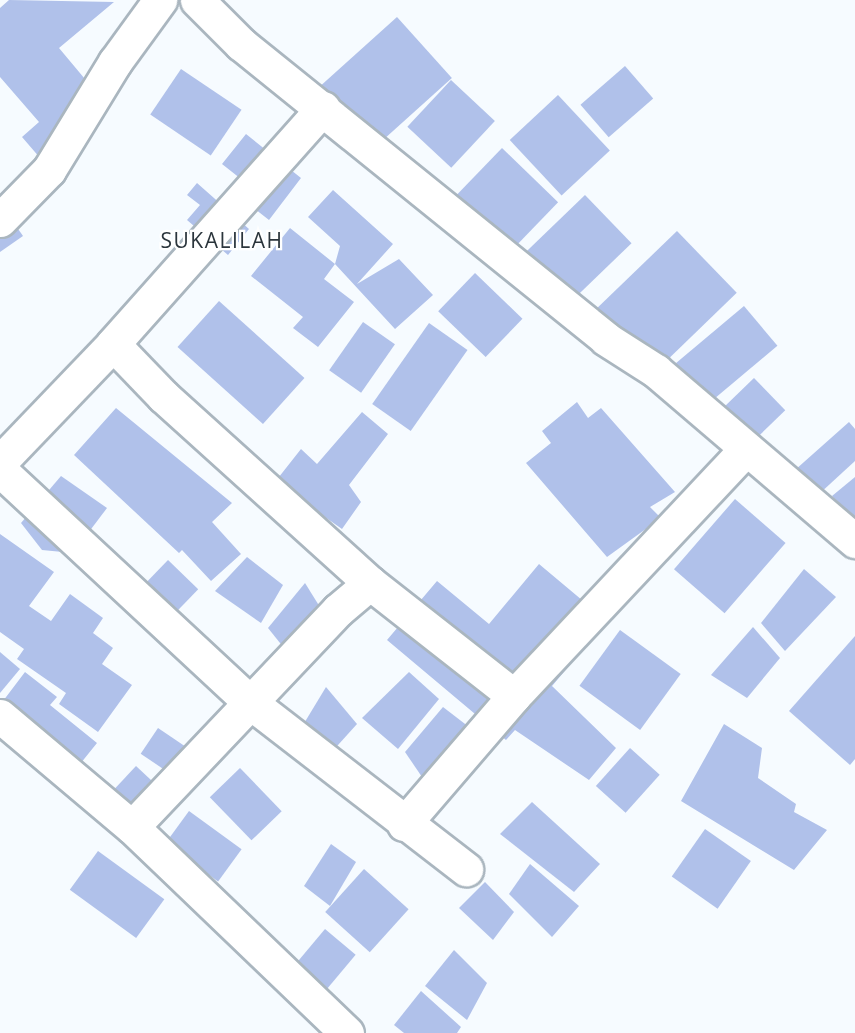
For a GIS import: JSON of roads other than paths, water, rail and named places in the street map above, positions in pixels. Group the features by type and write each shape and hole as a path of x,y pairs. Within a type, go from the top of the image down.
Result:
{"street":[{"path":"0,220 50,170 115,62 160,0"},
{"path":"198,0 241,44 606,339 656,371 855,541"},
{"path":"0,462 113,344 323,108"},
{"path":"113,344 163,396 370,583 514,696"},
{"path":"404,824 514,696 746,449"},
{"path":"0,470 251,703 404,824 466,869"},
{"path":"132,827 338,610 370,583"},
{"path":"0,716 132,827 347,1033"}],"district":[{"name":"SUKALILAH","path":"222,240"}]}
